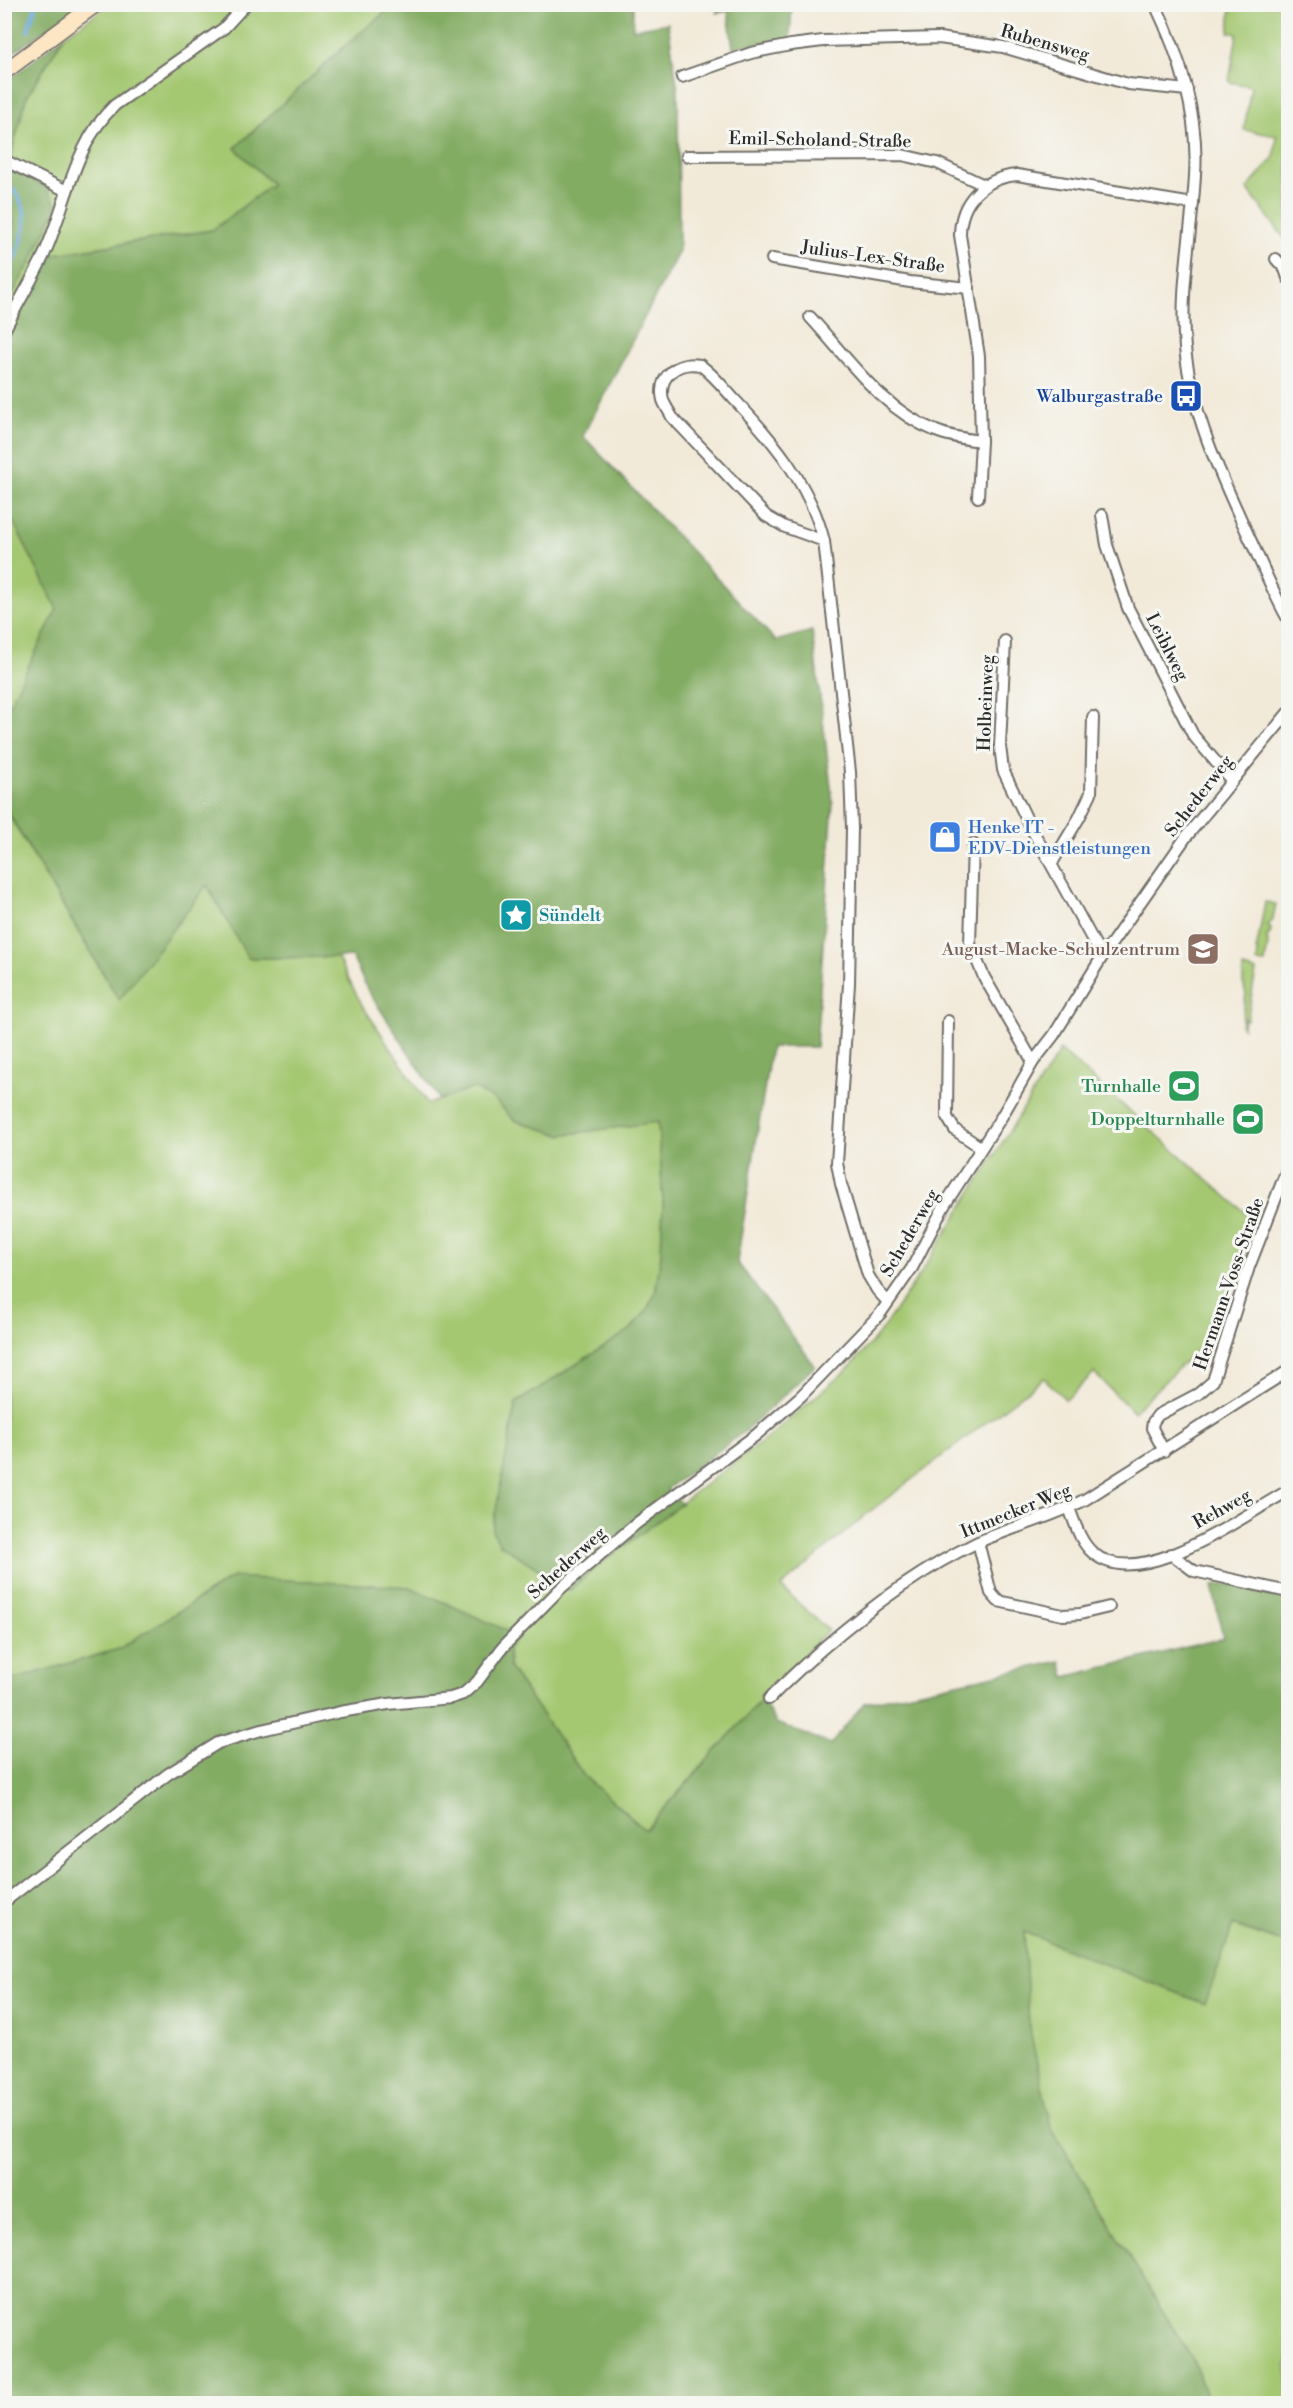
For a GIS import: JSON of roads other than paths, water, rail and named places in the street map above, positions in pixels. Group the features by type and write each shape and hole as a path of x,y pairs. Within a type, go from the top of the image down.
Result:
{"main road":[{"path":"4,72 96,4"}],"street":[{"path":"4,331 43,256 67,191 94,129 103,116 115,105 224,28 246,4"},
{"path":"1155,4 1171,40 1193,117 1195,140 1193,204 1186,258 1184,326 1185,348 1193,395 1216,461 1288,619"},
{"name":"Rubensweg","path":"682,77 720,62 780,47 823,41 939,38 1003,47 1128,84 1187,90"},
{"name":"Emil-Scholand-Straße","path":"687,156 902,155 937,163 984,185"},
{"path":"5,160 67,191"},
{"path":"978,497 981,441 979,356 960,242 961,221 970,200 984,185 1009,176 1026,175 1193,204"},
{"name":"Julius-Lex-Straße","path":"772,259 910,282 969,288"},
{"path":"1276,259 1288,278"},
{"path":"810,317 884,399 901,412 938,432 981,441"},
{"path":"824,541 785,527 766,516 672,417 664,404 662,393 672,370 682,364 700,365 742,407 792,468 817,514 824,541 850,772 852,829 848,995 837,1171 868,1275 888,1302"},
{"name":"Leiblweg","path":"1102,515 1107,545 1128,608 1193,735 1231,780"},
{"name":"Holbeinweg","path":"1005,641 1000,746 1005,777 1102,957"},
{"name":"Schederweg","path":"4,1902 168,1774 218,1743 253,1732 340,1712 388,1704 451,1698 470,1689 503,1647 560,1589 637,1523 756,1435 801,1396 849,1349 888,1302 912,1268 944,1206 980,1147 1102,957 1186,837 1288,713"},
{"path":"1052,863 1091,793 1093,717"},
{"path":"973,844 968,876 969,932 974,956 1033,1062"},
{"path":"948,1021 947,1117 952,1127 980,1147"},
{"name":"Hermann-Voss-Straße","path":"1164,1450 1152,1428 1153,1422 1158,1415 1198,1394 1213,1381 1249,1267 1288,1167"},
{"name":"Ittmecker Weg","path":"769,1699 793,1674 842,1632 899,1588 978,1542 1070,1508 1288,1371"},
{"name":"Rehweg","path":"1070,1508 1082,1538 1090,1550 1100,1558 1117,1564 1137,1564 1153,1562 1171,1554 1229,1525 1288,1491"},
{"path":"978,1542 991,1593 998,1601 1069,1616 1109,1607"},
{"path":"1171,1554 1194,1571 1288,1592"}],"waterway":[{"path":"28,31 36,4"},
{"path":"4,117 6,112"},
{"path":"4,182 15,192 22,203 25,216 17,254 4,279"}],"place":[{"name":"Walburgastraße","path":"1186,396"},
{"name":"Henke IT - EDV-Dienstleistungen","path":"945,837"},
{"name":"Sündelt","path":"516,915"},
{"name":"August-Macke-Schulzentrum","path":"1203,949"},
{"name":"Turnhalle","path":"1184,1086"},
{"name":"Doppelturnhalle","path":"1248,1119"}]}
